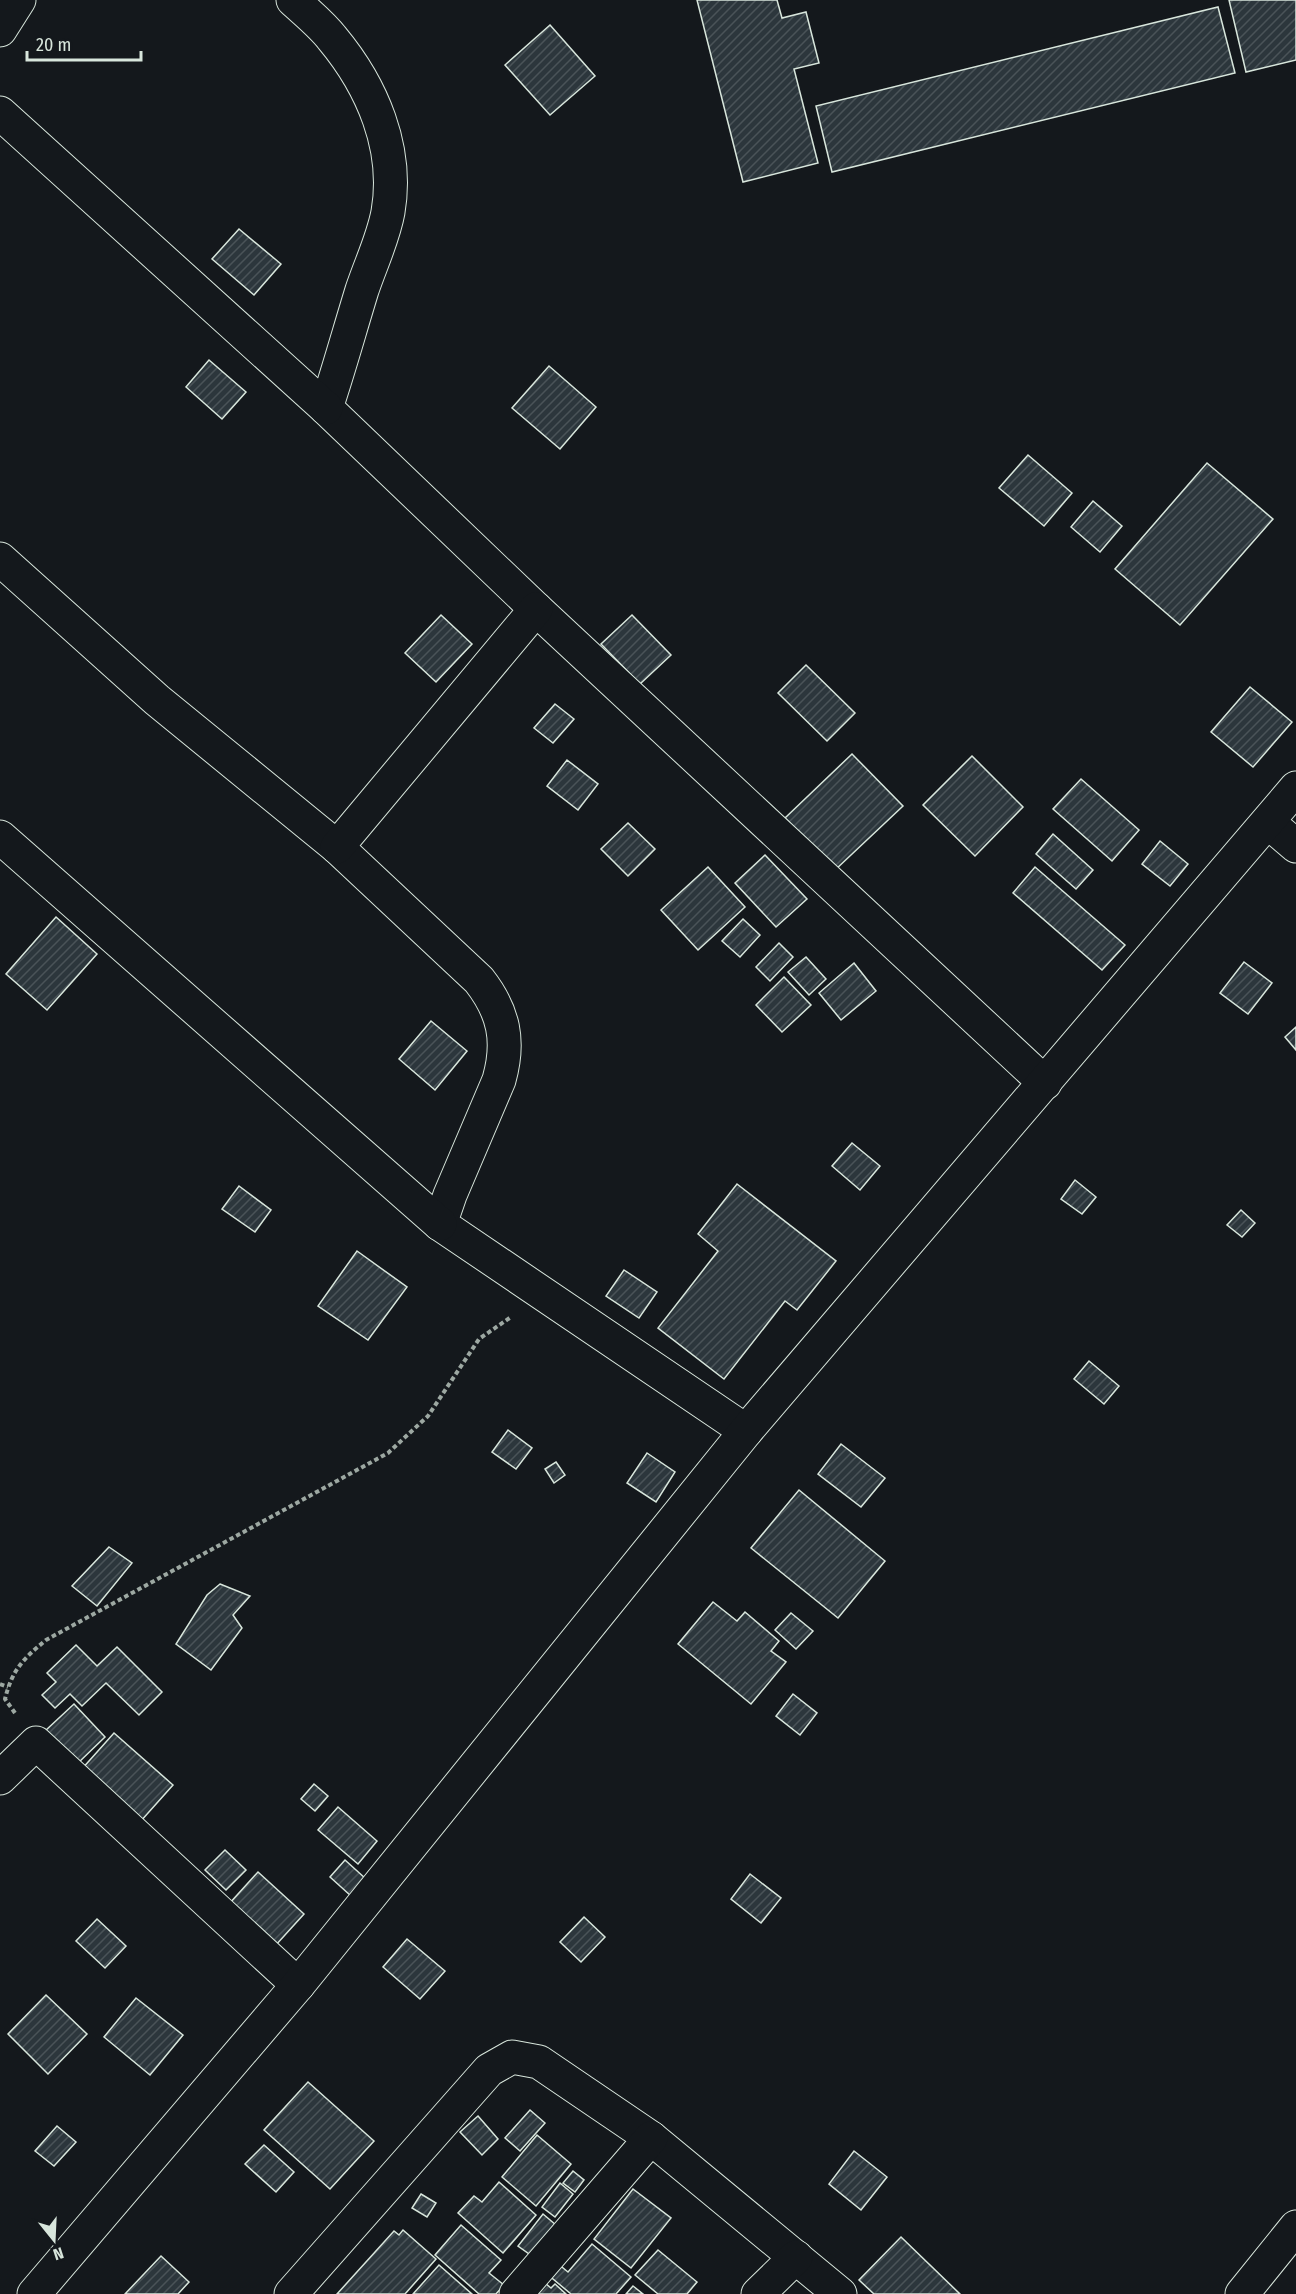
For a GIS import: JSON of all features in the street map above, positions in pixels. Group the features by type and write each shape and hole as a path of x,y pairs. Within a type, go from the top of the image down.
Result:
{"street":[{"path":"0,30 19,0"},
{"path":"293,0 332,38 368,88 382,127 390,169 388,210 381,242 363,287 326,408"},
{"path":"0,113 326,408 536,609 1045,1083"},
{"path":"0,559 158,700 337,847 479,980 498,1010 503,1026 504,1062 499,1080 440,1224"},
{"path":"337,847 536,609"},
{"path":"34,2294 298,1984 746,1431 1296,788"},
{"path":"1268,822 1296,846"},
{"path":"0,837 440,1224 746,1431"},
{"path":"0,1778 36,1743 298,1984"},
{"path":"291,2294 489,2070 512,2057 539,2062 651,2138 840,2294"},
{"path":"516,2294 651,2138"},
{"path":"1242,2294 1296,2227"},
{"path":"758,2294 796,2256"}],"path":[{"path":"36,1743 5,1699 9,1680 23,1658 46,1640 388,1452 428,1416 479,1339 543,1294"},
{"path":"0,1684 8,1687"}],"building":[{"path":"697,0 777,0 782,18 806,12 819,63 794,69 818,163 743,182"},
{"path":"1229,0 1296,0 1296,60 1246,72"},
{"path":"1218,7 1235,73 832,172 816,106"},
{"path":"550,25 595,76 550,115 505,65"},
{"path":"239,229 281,264 254,295 212,259"},
{"path":"209,360 246,392 222,419 186,387"},
{"path":"549,366 596,407 560,449 512,408"},
{"path":"1028,455 1072,493 1044,526 999,488"},
{"path":"1207,463 1273,519 1180,625 1115,569"},
{"path":"1093,501 1122,526 1100,552 1071,527"},
{"path":"441,615 472,644 436,682 405,653"},
{"path":"632,615 671,655 640,684 601,644"},
{"path":"806,665 855,713 827,741 778,693"},
{"path":"1250,687 1292,722 1253,767 1211,732"},
{"path":"555,704 574,719 553,743 534,728"},
{"path":"852,754 903,806 834,871 785,818"},
{"path":"972,756 1023,807 975,856 923,805"},
{"path":"567,760 598,784 578,810 547,786"},
{"path":"1081,779 1139,830 1112,861 1053,809"},
{"path":"628,823 655,849 628,876 601,849"},
{"path":"1053,834 1093,870 1076,889 1036,854"},
{"path":"1160,841 1188,864 1170,886 1142,864"},
{"path":"765,855 807,899 776,927 735,883"},
{"path":"708,867 745,907 698,950 661,910"},
{"path":"1035,867 1125,945 1102,970 1013,893"},
{"path":"56,917 97,954 47,1010 6,974"},
{"path":"743,919 760,935 740,957 722,941"},
{"path":"779,943 793,957 770,981 756,967"},
{"path":"806,957 826,979 809,995 788,972"},
{"path":"1244,962 1272,983 1248,1014 1220,993"},
{"path":"854,963 876,991 841,1020 819,993"},
{"path":"784,977 811,1005 782,1032 756,1005"},
{"path":"431,1021 467,1051 435,1090 399,1059"},
{"path":"1296,1027 1296,1050 1285,1037"},
{"path":"852,1143 880,1166 860,1190 832,1166"},
{"path":"1075,1180 1096,1197 1082,1214 1061,1199"},
{"path":"737,1184 836,1261 797,1310 785,1301 724,1379 658,1328 718,1251 698,1234"},
{"path":"239,1186 271,1210 255,1232 222,1209"},
{"path":"1241,1210 1255,1223 1242,1237 1227,1225"},
{"path":"357,1251 407,1287 368,1340 318,1306"},
{"path":"624,1270 657,1292 639,1318 606,1296"},
{"path":"1089,1361 1119,1386 1104,1404 1074,1379"},
{"path":"508,1430 532,1448 516,1469 492,1452"},
{"path":"841,1444 885,1478 861,1507 818,1474"},
{"path":"647,1453 675,1472 656,1502 627,1483"},
{"path":"556,1462 565,1475 554,1483 545,1469"},
{"path":"799,1490 885,1561 838,1618 751,1548"},
{"path":"109,1547 132,1563 97,1606 72,1586"},
{"path":"220,1584 250,1596 233,1615 242,1628 211,1670 176,1644 207,1595"},
{"path":"713,1602 737,1621 745,1612 779,1641 771,1651 786,1662 751,1704 678,1644"},
{"path":"791,1613 813,1631 796,1649 775,1630"},
{"path":"76,1645 97,1666 117,1647 162,1692 139,1715 106,1683 82,1706 70,1694 55,1708 42,1695 56,1682 47,1673"},
{"path":"793,1694 817,1713 800,1735 776,1716"},
{"path":"74,1704 105,1737 77,1764 45,1731"},
{"path":"114,1733 173,1785 140,1822 81,1770"},
{"path":"314,1784 328,1796 315,1811 301,1799"},
{"path":"338,1807 377,1841 358,1864 318,1830"},
{"path":"225,1850 246,1870 226,1890 205,1870"},
{"path":"345,1860 366,1879 351,1896 330,1877"},
{"path":"258,1872 304,1914 275,1946 229,1904"},
{"path":"750,1874 781,1898 761,1923 731,1899"},
{"path":"584,1917 605,1937 581,1962 560,1942"},
{"path":"97,1919 126,1946 105,1968 76,1941"},
{"path":"407,1939 445,1971 420,1999 383,1967"},
{"path":"46,1995 87,2034 48,2074 8,2034"},
{"path":"136,1998 183,2035 150,2075 104,2037"},
{"path":"308,2082 374,2141 330,2189 264,2130"},
{"path":"530,2110 545,2123 520,2151 505,2138"},
{"path":"478,2116 498,2139 482,2155 460,2132"},
{"path":"57,2126 76,2142 54,2166 35,2151"},
{"path":"537,2135 571,2164 536,2206 502,2177"},
{"path":"264,2145 294,2172 276,2192 245,2164"},
{"path":"854,2151 887,2177 861,2210 829,2184"},
{"path":"573,2171 584,2180 575,2192 563,2183"},
{"path":"499,2182 536,2215 503,2253 458,2213 474,2196 482,2202"},
{"path":"560,2183 573,2194 555,2217 542,2207"},
{"path":"633,2189 671,2218 631,2268 594,2239"},
{"path":"421,2194 436,2203 427,2217 412,2208"},
{"path":"543,2214 556,2225 532,2256 518,2246"},
{"path":"461,2225 501,2260 489,2273 504,2285 496,2294 479,2294 435,2255"},
{"path":"403,2230 436,2259 405,2294 337,2294 394,2231 399,2235"},
{"path":"901,2237 960,2294 874,2294 859,2280"},
{"path":"592,2244 631,2277 616,2294 571,2294 547,2274 557,2263 568,2272"},
{"path":"658,2250 697,2282 687,2294 658,2294 635,2275"},
{"path":"161,2256 189,2282 178,2294 125,2294"},
{"path":"439,2265 472,2294 413,2294"},
{"path":"545,2283 551,2288 555,2284 566,2294 536,2294"},
{"path":"633,2286 643,2294 626,2294"}]}
